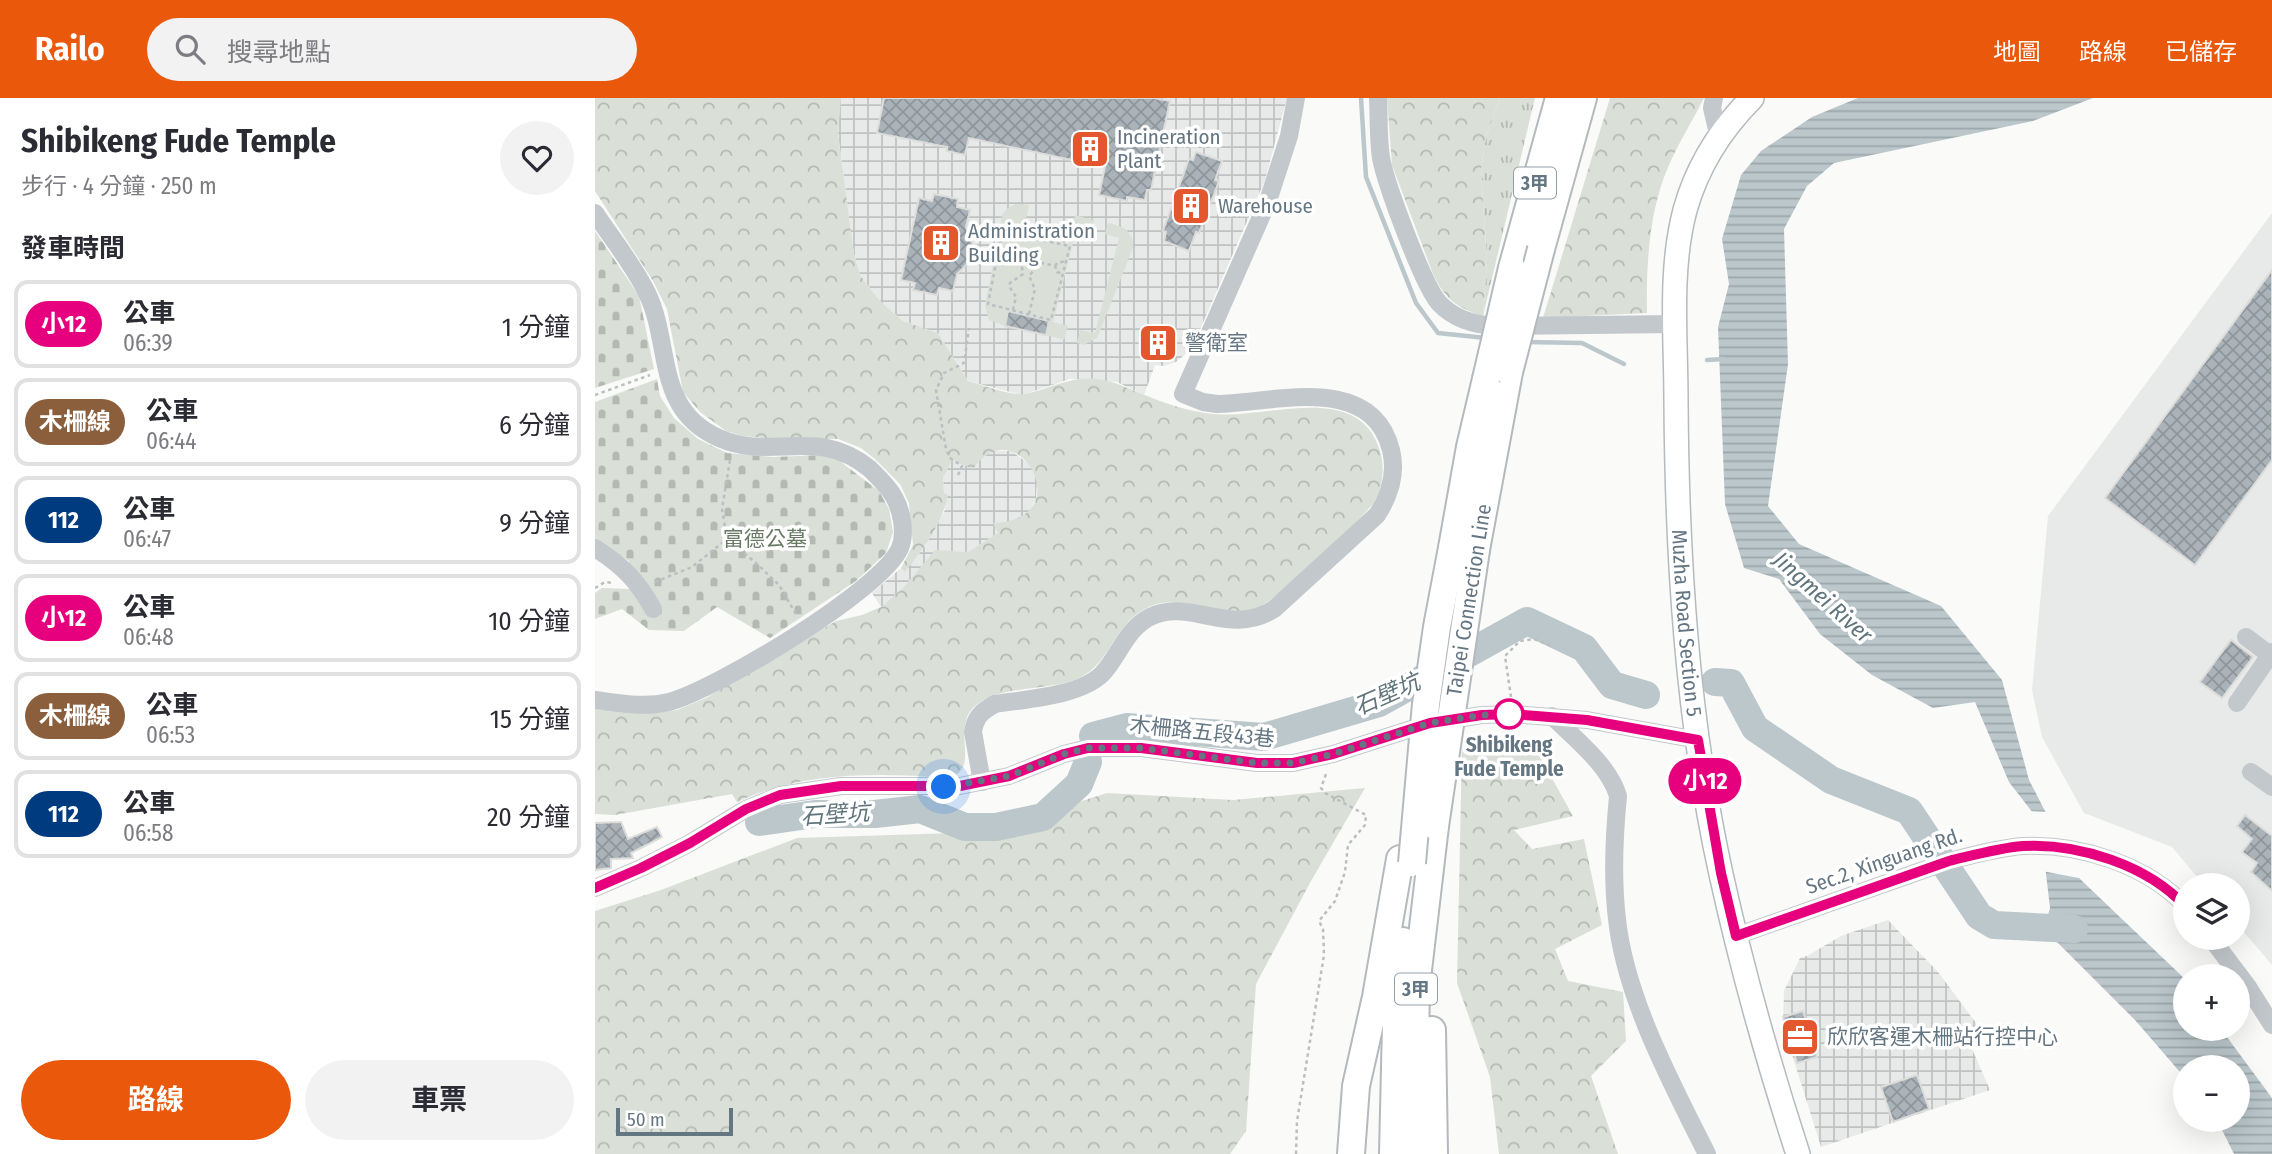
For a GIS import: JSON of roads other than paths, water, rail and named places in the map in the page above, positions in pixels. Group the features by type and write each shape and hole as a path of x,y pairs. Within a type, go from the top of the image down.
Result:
{"highway":[{"name":"Taipei Connection Line","path":"1497,376 1512,268 1559,98"},
{"name":"Taipei Connection Line","path":"1413,1154 1416,987 1414,862 1435,826 1464,549 1470,447 1541,249 1583,98"},
{"name":"Taipei Connection Line","path":"1393,1154 1397,981 1414,862 1426,704 1437,627 1464,549"},
{"path":"1351,1154 1356,1086 1376,997 1414,862"},
{"path":"1414,862 1434,1154"}],"main road":[{"name":"Muzha Road Section 5","path":"1752,98 1719,138 1695,183 1681,228 1677,264 1676,324 1677,480 1681,557 1698,740 1721,873 1760,1028 1798,1154"}],"street":[{"path":"982,782 973,733 974,724 984,710 995,705 1070,691 1095,680 1104,672 1134,629 1149,617 1166,612 1231,621 1262,617 1274,610 1377,515 1386,501 1392,482 1393,458 1388,441 1379,425 1354,405 1337,398 1319,396 1217,404 1183,394 1268,201 1289,136 1296,98"},
{"path":"1378,98 1379,142 1385,173 1426,283 1441,306 1466,321 1493,326 1676,324"},
{"path":"1714,98 1712,108 1719,138"},
{"path":"595,213 648,295 656,319 670,387 682,407 706,431 733,443 760,447 835,448 862,463 889,488 900,511 902,532 900,548 881,572 833,610 731,675 675,700 642,704 595,700"},
{"path":"595,548 640,585 653,609"},
{"path":"2237,703 2271,653 2246,637"},
{"name":"木柵路五段43巷","path":"595,888 653,862 762,802 792,792 841,786 944,787 982,782 1020,772 1076,751 1103,747 1170,750 1273,764 1312,760 1430,723 1482,715 1513,714 1587,720 1698,740"},
{"path":"1552,716 1601,766 1616,789 1618,796 1613,848 1617,921 1628,972 1678,1098 1707,1154"},
{"path":"2251,772 2272,787"},
{"name":"Sec.2, Xinguang Rd.","path":"1736,936 1949,861 2025,846 2072,850 2116,863 2159,884 2173,896"},
{"path":"2220,950 2231,964"},
{"path":"2250,989 2272,1010"},
{"path":"2250,990 2272,1025"}],"water":[{"name":"Jingmei River","path":"1858,98 2093,98 2033,121 1834,163 1807,186 1784,229 1788,364 1768,506 1799,544 1941,606 2002,680 2029,780 2080,879 2173,968 2173,1041 2230,1041 2240,1055 2173,1055 2173,1064 2135,1020 2044,929 2050,908 2040,822 2009,782 1975,702 1933,708 1872,675 1820,634 1779,579 1744,568 1725,504 1718,327 1729,284 1722,239 1741,175 1761,151 1812,117"},
{"path":"2250,1068 2272,1098 2272,1154 2234,1154 2223,1132 2250,1132"}],"waterway":[{"path":"1361,98 1366,177 1416,303 1438,333 1486,338"},
{"path":"1526,342 1582,343 1624,364"},
{"path":"1707,360 1724,359"},
{"name":"石壁坑","path":"1093,736 1127,727 1264,737 1379,703 1527,621 1584,648 1612,685 1646,695"},
{"name":"石壁坑","path":"1715,682 1731,683 1755,728 1831,780 1909,811 1979,916 1994,925 2074,929"},
{"name":"石壁坑","path":"759,822 815,814 875,814 920,809 965,827 996,827 1043,817 1079,784 1088,762"}],"place":[{"name":"Incineration Plant","path":"1090,149"},
{"name":"Warehouse","path":"1191,206"},
{"name":"Administration Building","path":"941,243"},
{"name":"警衛室","path":"1158,343"},
{"name":"Shibikeng Fude Temple","path":"1509,714"},
{"name":"欣欣客運木柵站行控中心","path":"1800,1037"}],"park label":[{"name":"富德公墓","path":"765,539"}]}
